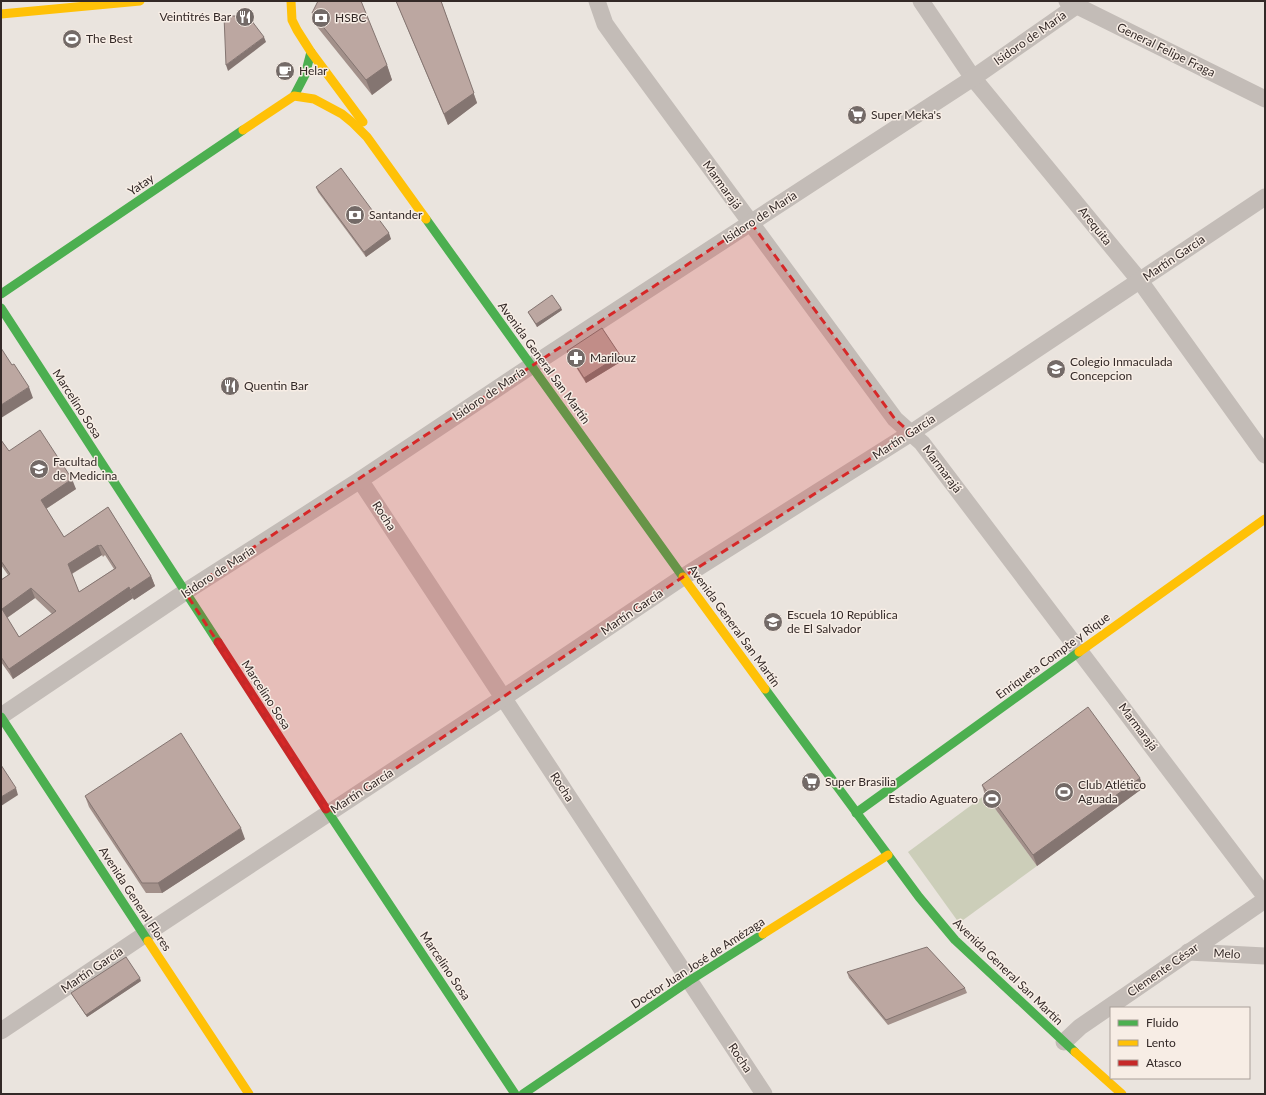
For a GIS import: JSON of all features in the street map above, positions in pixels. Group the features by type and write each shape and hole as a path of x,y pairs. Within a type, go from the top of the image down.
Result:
{"street":[{"path":"1,14 140,1"},
{"name":"Avenida General San Martín","path":"291,1 292,20 297,30 311,52 362,120 367,137"},
{"name":"Marmarajá","path":"597,1 605,24 894,420 922,443 1265,896"},
{"name":"Arequita","path":"921,1 973,78 1140,281 1265,455"},
{"name":"Isidoro de María","path":"1,717 185,592 360,480 531,366 973,78 1072,3"},
{"name":"General Felipe Fraga","path":"1072,3 1265,99"},
{"name":"Yatay","path":"1,294 294,96 309,68 311,52"},
{"name":"Avenida General San Martín","path":"294,96 314,99 342,114 353,122 367,137 683,577 919,897 955,940 1122,1094"},
{"name":"Martín García","path":"1,1031 683,577 911,433 1265,197"},
{"name":"Marcelino Sosa","path":"1,308 329,813 515,1094"},
{"name":"Rocha","path":"360,480 764,1094"},
{"name":"Enriqueta Compte y Rique","path":"856,813 1080,651 1265,520"},
{"name":"Avenida General Flores","path":"1,717 249,1094"},
{"name":"Doctor Juan José de Amézaga","path":"523,1094 689,981 888,855"},
{"name":"Clemente César","path":"1064,1042 1080,1027 1265,900"},
{"name":"Melo","path":"1188,952 1265,956"}],"highlighted area":[{"path":"751,223 895,419 911,433 683,577 329,813 185,592"}],"green space":[{"path":"985,795 1037,866 959,923 908,852"}],"building":[{"path":"318,1 361,1 387,65 366,80 312,13"},
{"path":"396,1 441,1 474,93 444,114"},
{"path":"224,16 248,16 264,37 226,65"},
{"name":"Santander","path":"341,168 389,233 364,252 316,187"},
{"path":"552,295 561,308 536,324 528,312"},
{"path":"602,328 620,355 584,378 567,351"},
{"path":"1,348 12,365 14,364 29,387 1,405"},
{"name":"Facultad de Medicina","path":"40,430 72,479 41,500 64,537 108,507 151,576 130,590 129,587 9,669 1,657 1,580 10,574 1,561 1,440 9,451","holes":["98,545 101,545 116,568 79,592 68,564","31,588 56,611 19,637 2,609"]},
{"name":"Club Atlético Aguada","path":"1088,707 1140,778 1033,855 982,785"},
{"path":"181,733 241,828 158,883 142,883 85,796"},
{"path":"1,765 16,788 1,797"},
{"path":"927,947 965,988 886,1020 847,972"},
{"path":"126,957 140,978 86,1015 71,993"}],"traffic: fast":[{"path":"294,96 305,75 311,52"},
{"path":"1,294 243,130"},
{"path":"426,219 683,577"},
{"path":"1,308 218,642"},
{"path":"856,813 1079,652"},
{"path":"765,689 919,897 955,940 1075,1052"},
{"path":"1,717 148,941"},
{"path":"326,809 515,1094"},
{"path":"523,1094 689,981 763,934"}],"traffic: slow":[{"path":"1,14 140,1"},
{"path":"291,1 292,20 297,30 311,52 363,122"},
{"path":"243,130 294,96 314,99 342,114 367,137 426,219"},
{"path":"1079,652 1265,519"},
{"path":"683,577 765,689"},
{"path":"763,934 888,855"},
{"path":"148,941 249,1094"},
{"path":"1075,1052 1122,1094"}],"traffic: jam":[{"path":"218,642 326,809"}],"place":[{"name":"Veintitrés Bar","path":"245,17"},
{"name":"HSBC","path":"321,18"},
{"name":"The Best","path":"72,39"},
{"name":"Helar","path":"285,71"},
{"name":"Super Meka's","path":"857,115"},
{"name":"Santander","path":"355,215"},
{"name":"Marilouz","path":"576,358"},
{"name":"Colegio Inmaculada Concepcion","path":"1056,369"},
{"name":"Quentin Bar","path":"230,386"},
{"name":"Facultad de Medicina","path":"39,469"},
{"name":"Escuela 10 República de El Salvador","path":"773,622"},
{"name":"Super Brasilia","path":"811,782"},
{"name":"Club Atlético Aguada","path":"1064,792"},
{"name":"Estadio Aguatero","path":"992,799"}]}
